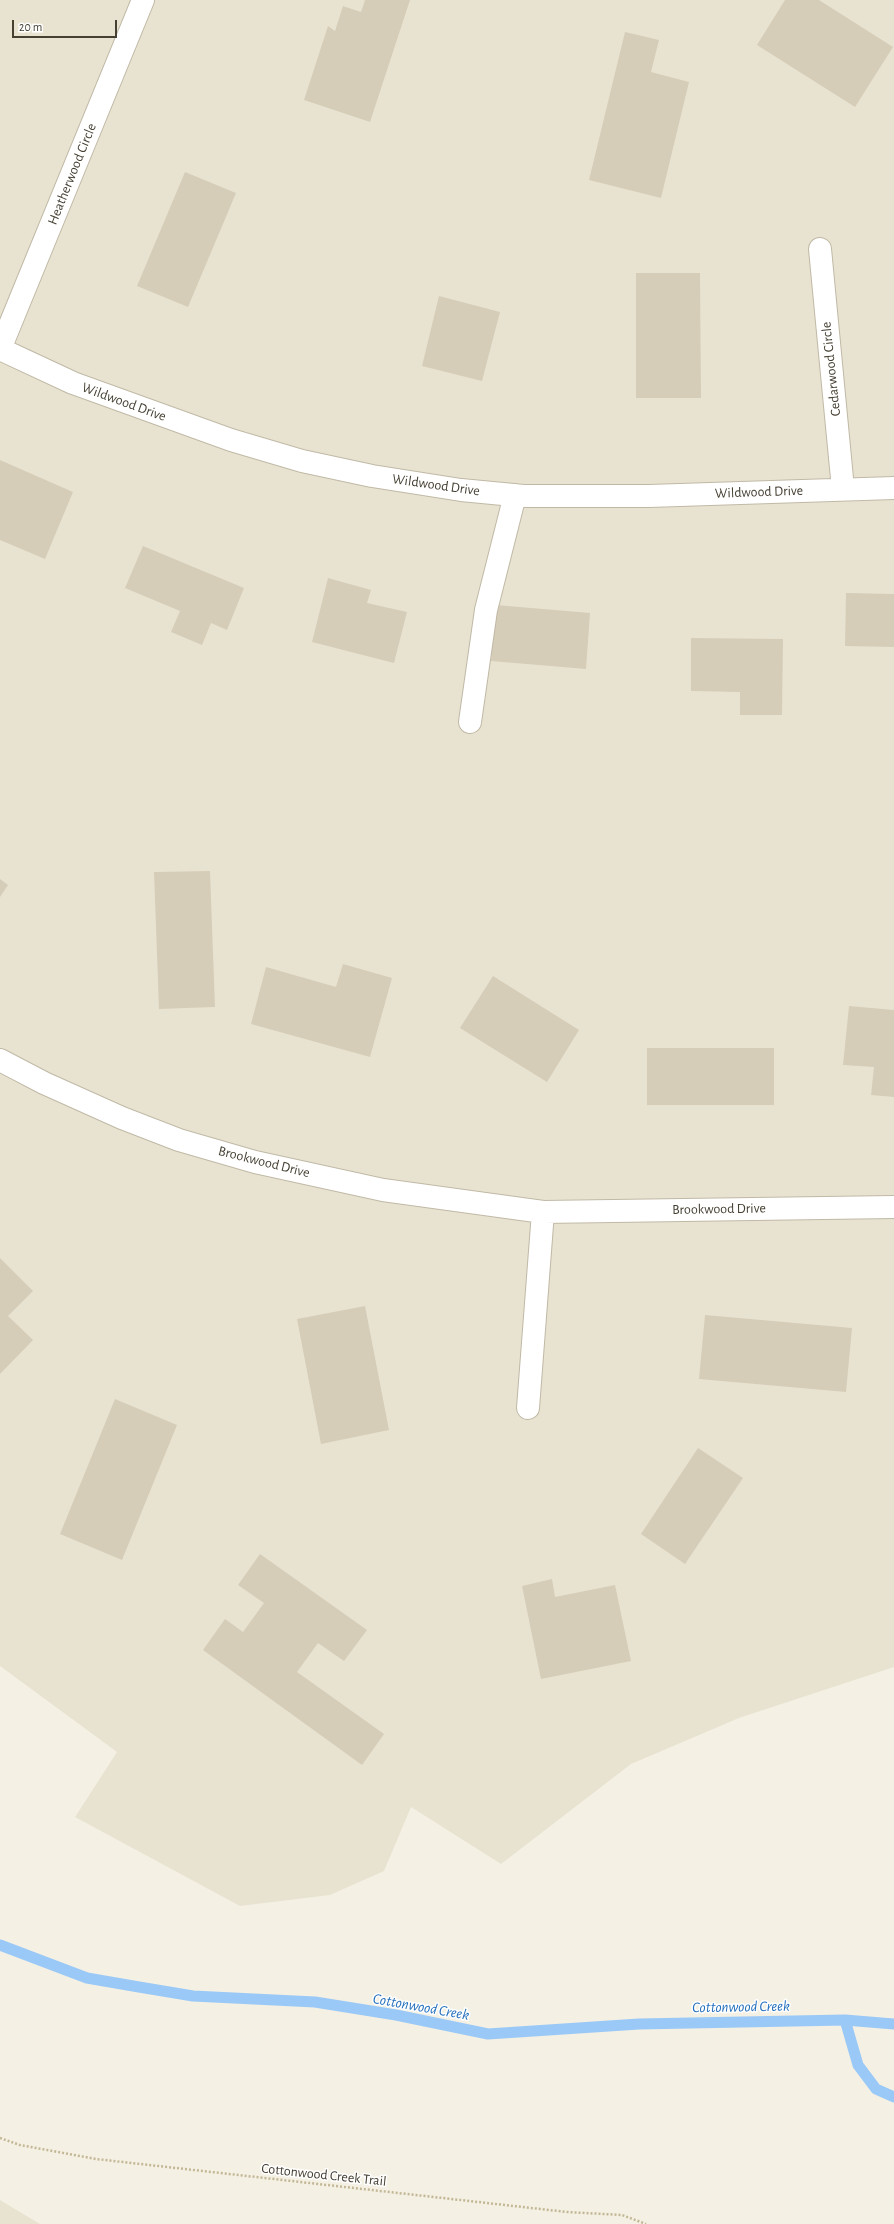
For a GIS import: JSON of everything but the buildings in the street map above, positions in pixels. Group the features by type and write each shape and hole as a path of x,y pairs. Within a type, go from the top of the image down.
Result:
{"street":[{"name":"Heatherwood Circle","path":"0,349 143,0"},
{"name":"Cedarwood Circle","path":"820,249 843,489"},
{"name":"Wildwood Drive","path":"0,349 73,383 231,440 295,459 372,476 461,490 515,495 649,496 894,488"},
{"path":"470,722 486,610 515,495"},
{"name":"Brookwood Drive","path":"0,1060 44,1083 122,1118 179,1140 255,1162 383,1190 543,1212 894,1207"},
{"path":"528,1408 543,1212"}],"path":[{"name":"Cottonwood Creek Trail","path":"0,2138 20,2145 96,2159 567,2212 622,2215 646,2224"}],"shaded area":[{"path":"0,0 894,0 894,1667 739,1718 631,1764 501,1864 411,1807 384,1871 330,1895 240,1906 75,1817 117,1752 0,1666"},
{"path":"0,2200 40,2224 0,2224"}],"waterway":[{"name":"Cottonwood Creek","path":"0,1945 87,1978 193,1996 315,2002 396,2015 488,2034 639,2024 845,2020 894,2024"},
{"name":"Cottonwood Creek","path":"845,2020 858,2065 876,2089 894,2097"}]}
